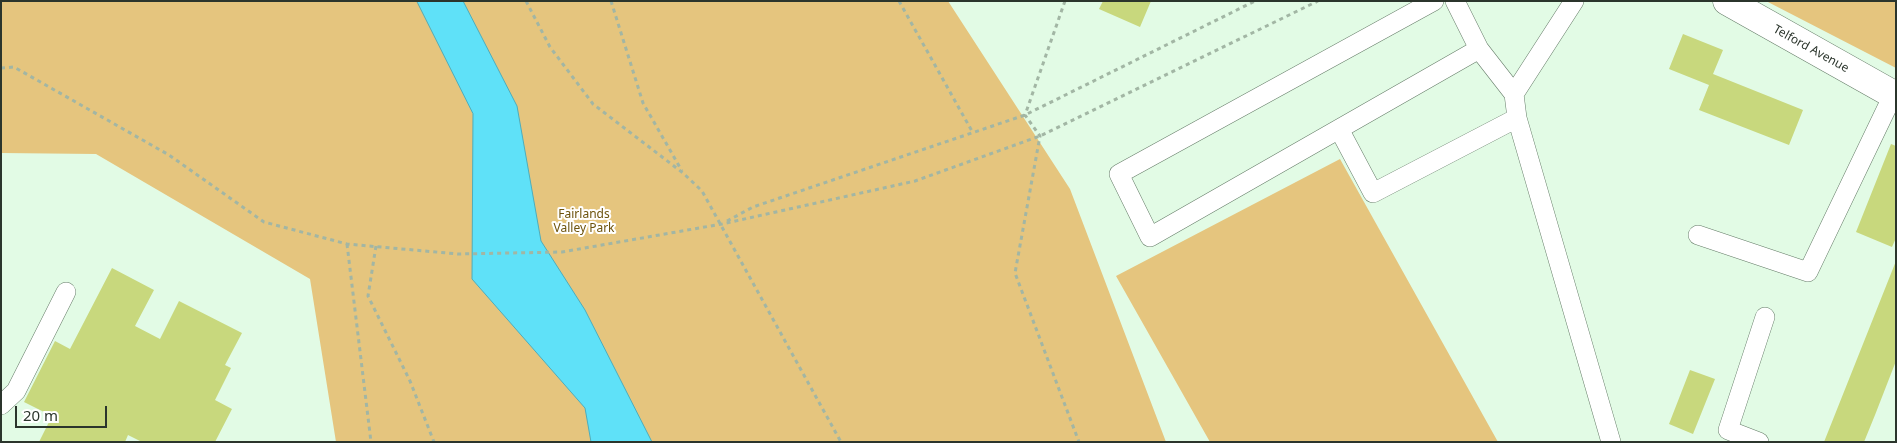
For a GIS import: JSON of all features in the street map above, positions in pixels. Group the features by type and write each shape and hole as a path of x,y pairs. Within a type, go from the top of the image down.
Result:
{"street":[{"name":"Telford Avenue","path":"1727,1 1894,95"}],"lane":[{"path":"1434,1 1119,174 1150,237 1479,49"},
{"path":"1455,1 1479,49 1514,94 1517,118 1611,442"},
{"path":"1514,94 1574,1"},
{"path":"1698,235 1808,272 1894,95"},
{"path":"1340,129 1373,193 1517,118"},
{"path":"1,405 16,391 66,292"},
{"path":"1759,442 1728,430 1765,317"}],"path":[{"path":"526,1 550,47 593,104 683,173 702,191 722,224 841,442"},
{"path":"611,1 643,103 683,173"},
{"path":"899,1 973,133"},
{"path":"1024,115 1065,1"},
{"path":"722,224 753,207 1024,115 1255,1"},
{"path":"1,68 14,67 169,155 264,222 346,244 458,254 562,252 722,224 915,181 1040,136 1318,1"},
{"path":"1024,115 1040,136 1015,273 1079,442"},
{"path":"346,244 370,442"},
{"path":"376,246 368,296 410,381 434,442"}],"green space":[{"name":"Fairlands Valley Park","path":"1,1 948,1 1070,189 1166,442 336,442 310,279 96,154 1,153"},
{"path":"1766,1 1896,1 1896,68"},
{"path":"1340,159 1498,442 1210,442 1116,276"}],"water":[{"path":"417,1 463,1 517,106 541,241 585,310 652,442 591,442 585,408 472,279 473,114"}],"building":[{"path":"1103,1 1151,1 1140,27 1099,9"},
{"path":"1683,34 1723,50 1713,74 1803,110 1789,145 1699,110 1709,85 1669,69"},
{"path":"1891,144 1896,146 1896,238 1892,247 1856,232"},
{"path":"1896,261 1896,361 1875,415 1864,442 1824,442"},
{"path":"112,268 154,290 135,326 160,339 179,301 242,333 225,365 231,368 215,400 232,409 215,442 142,442 128,435 125,442 39,442 52,416 24,402 55,341 70,349"},
{"path":"1690,370 1715,379 1693,434 1669,424"}]}
